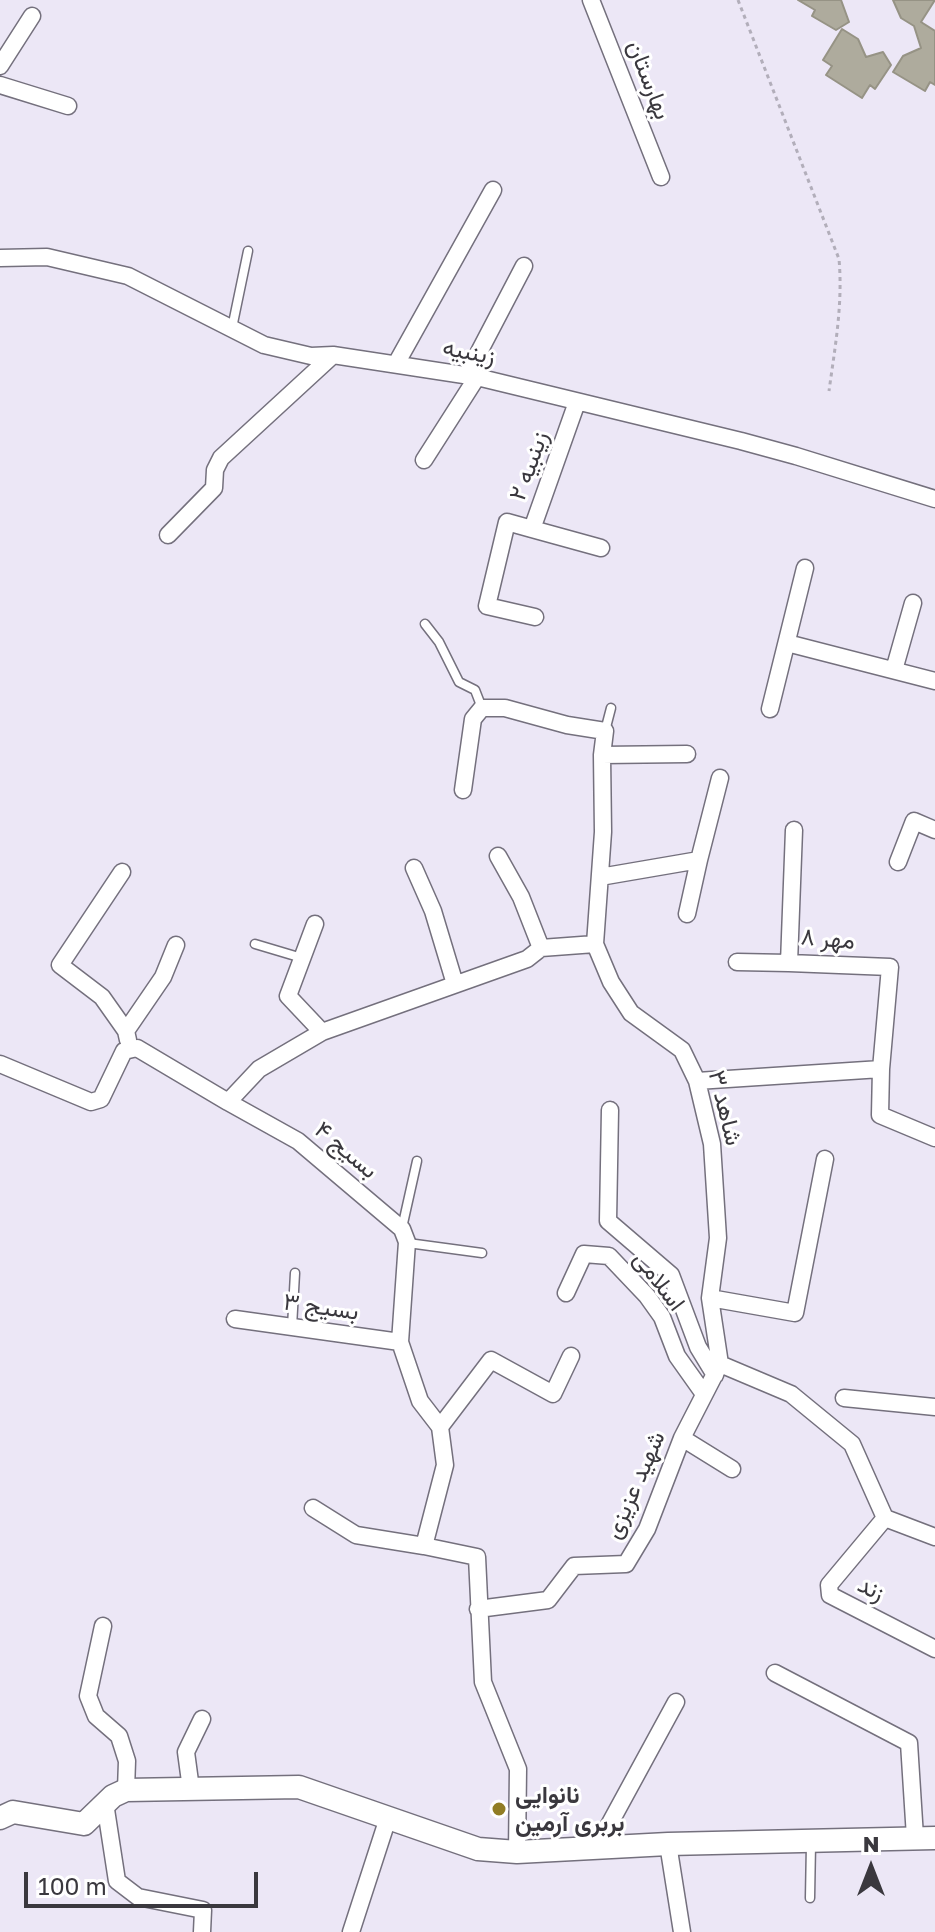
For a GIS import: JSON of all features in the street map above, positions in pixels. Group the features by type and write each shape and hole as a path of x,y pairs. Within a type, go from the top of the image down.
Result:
{"street":[{"name":"بهارستان","path":"591,0 661,177"},
{"path":"0,66 32,16"},
{"path":"0,85 68,106"},
{"path":"396,364 493,190"},
{"name":"زینبیه","path":"0,258 47,257 128,276 264,345 311,356 333,355 472,376 782,452 935,499"},
{"path":"424,460 472,376 524,266"},
{"path":"168,535 214,488 215,470 221,458 333,355"},
{"name":"زینبیه ۲","path":"535,617 487,606 507,522 532,529 577,402"},
{"path":"532,529 601,548"},
{"path":"770,709 805,568"},
{"path":"894,670 913,603"},
{"path":"787,643 935,681"},
{"path":"463,790 473,719 482,708 505,708 567,725 605,731"},
{"name":"شاهد ۳","path":"605,731 602,755 603,832 595,944 611,982 631,1013 682,1050 697,1081 712,1144 718,1238 710,1298 718,1369"},
{"path":"602,755 687,754"},
{"path":"687,914 720,778"},
{"path":"898,862 914,821 935,830"},
{"name":"مهر ۸","path":"794,830 789,963 890,967 881,1069"},
{"path":"498,856 521,897 541,948"},
{"path":"600,877 699,860"},
{"path":"414,868 433,911 455,984"},
{"path":"0,1064 91,1102 101,1099 124,1051 130,1050 126,1031 102,997 60,965 122,872"},
{"path":"315,924 288,996 322,1032"},
{"path":"228,1102 259,1069 322,1032 527,959 541,948 595,944"},
{"path":"126,1031 163,977 176,945"},
{"path":"737,962 789,963"},
{"name":"بسیج ۴","path":"130,1050 137,1048 298,1141 404,1236"},
{"path":"697,1081 881,1069 880,1115 935,1138"},
{"path":"610,1110 608,1221 671,1275 698,1347 718,1369 791,1394 852,1444 885,1518 935,1537"},
{"path":"710,1298 795,1313 825,1159"},
{"path":"404,1236 400,1342 420,1401 440,1427 445,1465 424,1546"},
{"name":"اسلامی","path":"566,1293 584,1254 609,1256 647,1296 662,1317 677,1356 704,1394"},
{"name":"بسیج ۳","path":"235,1319 400,1342"},
{"path":"440,1427 491,1360 553,1394 571,1356"},
{"name":"شهید عزیزی","path":"478,1609 548,1600 574,1566 626,1564 647,1529 682,1438 718,1369"},
{"path":"844,1398 935,1407"},
{"path":"682,1438 732,1469"},
{"path":"313,1508 356,1535 477,1557 483,1682 518,1769 517,1852"},
{"name":"زند","path":"885,1518 829,1585 830,1595 935,1649"},
{"path":"103,1626 88,1696 96,1716 119,1736 127,1761 126,1790"},
{"path":"0,1818 13,1812 84,1824 113,1796 126,1790 299,1787 478,1849 517,1852 668,1844 925,1837 909,1743 775,1673"},
{"path":"597,1847 676,1702"},
{"path":"191,1789 186,1752 202,1719"},
{"path":"105,1803 117,1881 138,1897 203,1910 202,1932"},
{"path":"351,1932 388,1818"},
{"path":"668,1844 682,1932"}],"lane":[{"path":"232,329 248,251"},
{"path":"425,624 439,642 459,682 475,690 482,708"},
{"path":"605,731 611,708"},
{"path":"255,944 302,958"},
{"path":"417,1161 404,1236 482,1253"},
{"path":"292,1327 295,1273"},
{"path":"810,1898 811,1840"}],"path":[{"path":"738,0 839,259 839,320 829,391"}],"building":[{"path":"798,0 841,0 849,22 836,30 812,16 815,10"},
{"path":"893,0 935,0 921,22 935,31 935,85 930,82 925,91 893,72 903,56 921,48 914,26 901,18"},
{"path":"842,29 858,39 866,57 883,52 891,65 875,89 870,85 862,98 826,75 832,66 823,60"}],"place":[{"name":"نانوایی بربری آرمین","path":"499,1809"}]}
